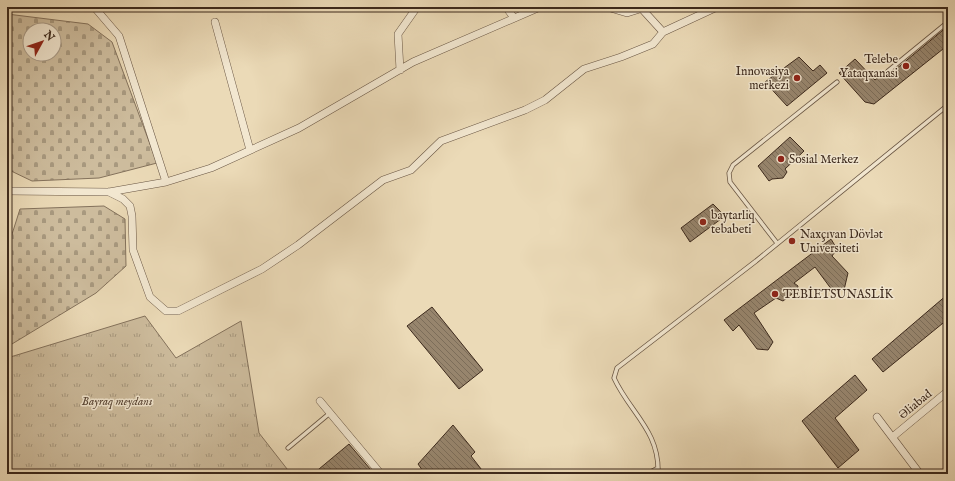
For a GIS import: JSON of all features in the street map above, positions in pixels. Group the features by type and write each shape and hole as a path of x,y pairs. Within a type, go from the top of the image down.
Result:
{"street":[{"path":"86,7 96,7 119,36 166,182"},
{"path":"400,70 398,34 417,7"},
{"path":"506,7 514,18"},
{"path":"7,191 109,192 166,182 210,168 299,128 400,70 443,48 540,7"},
{"path":"607,7 627,13 644,8 663,32"},
{"path":"109,192 123,199 130,206 132,216 133,250 150,297 166,311 178,311 262,269 383,180 411,170 441,141 525,110 545,100 584,69 621,57 653,44 663,32 717,7"},
{"path":"215,22 250,150"},
{"name":"Əliabad","path":"895,434 948,391"},
{"path":"320,401 381,474"},
{"path":"877,417 920,474"}],"lane":[{"path":"888,71 948,22"},
{"path":"777,243 730,182 729,173 733,165 837,82"},
{"path":"658,474 653,441 648,430 625,400 614,378 617,368 777,243 948,105"},
{"path":"288,448 330,413"},
{"path":"648,474 658,468"}],"green space":[{"path":"7,14 88,24 112,42 157,163 99,178 32,181 7,169"},
{"path":"104,206 125,219 126,266 96,293 7,347 7,250 20,209"},
{"name":"Bayraq meydanı","path":"145,316 176,358 241,321 259,433 291,474 7,474 7,358"}],"building":[{"name":"Telebe Yataqxanasi","path":"948,26 948,45 874,104 865,102 839,73 855,59 875,80 885,72 890,74"},
{"name":"Innovasiya merkezi","path":"799,57 813,71 820,65 827,73 787,106 765,82"},
{"name":"Sosial Merkez","path":"790,137 804,151 785,169 787,172 783,178 772,179 769,181 758,166"},
{"name":"baytarliq tebabeti","path":"713,204 725,216 690,242 681,228"},
{"name":"TEBİETSUNASLİK","path":"831,239 837,249 832,256 848,273 844,290 832,290 815,267 794,283 798,286 797,290 783,301 776,298 754,313 773,342 768,350 757,349 739,325 733,331 724,320"},
{"path":"948,294 948,319 883,372 872,359"},
{"path":"432,307 483,370 459,389 407,326"},
{"path":"855,375 867,390 835,418 859,450 838,468 802,421"},
{"path":"453,425 475,452 471,456 485,474 425,474 418,464"},
{"path":"349,444 371,470 366,474 313,474"}],"place":[{"name":"Telebe Yataqxanasi","path":"906,66"},
{"name":"Innovasiya merkezi","path":"797,78"},
{"name":"Sosial Merkez","path":"781,159"},
{"name":"baytarliq tebabeti","path":"703,222"},
{"name":"Naxçıvan Dövlət Universiteti","path":"792,241"},
{"name":"TEBİETSUNASLİK","path":"775,294"}]}
